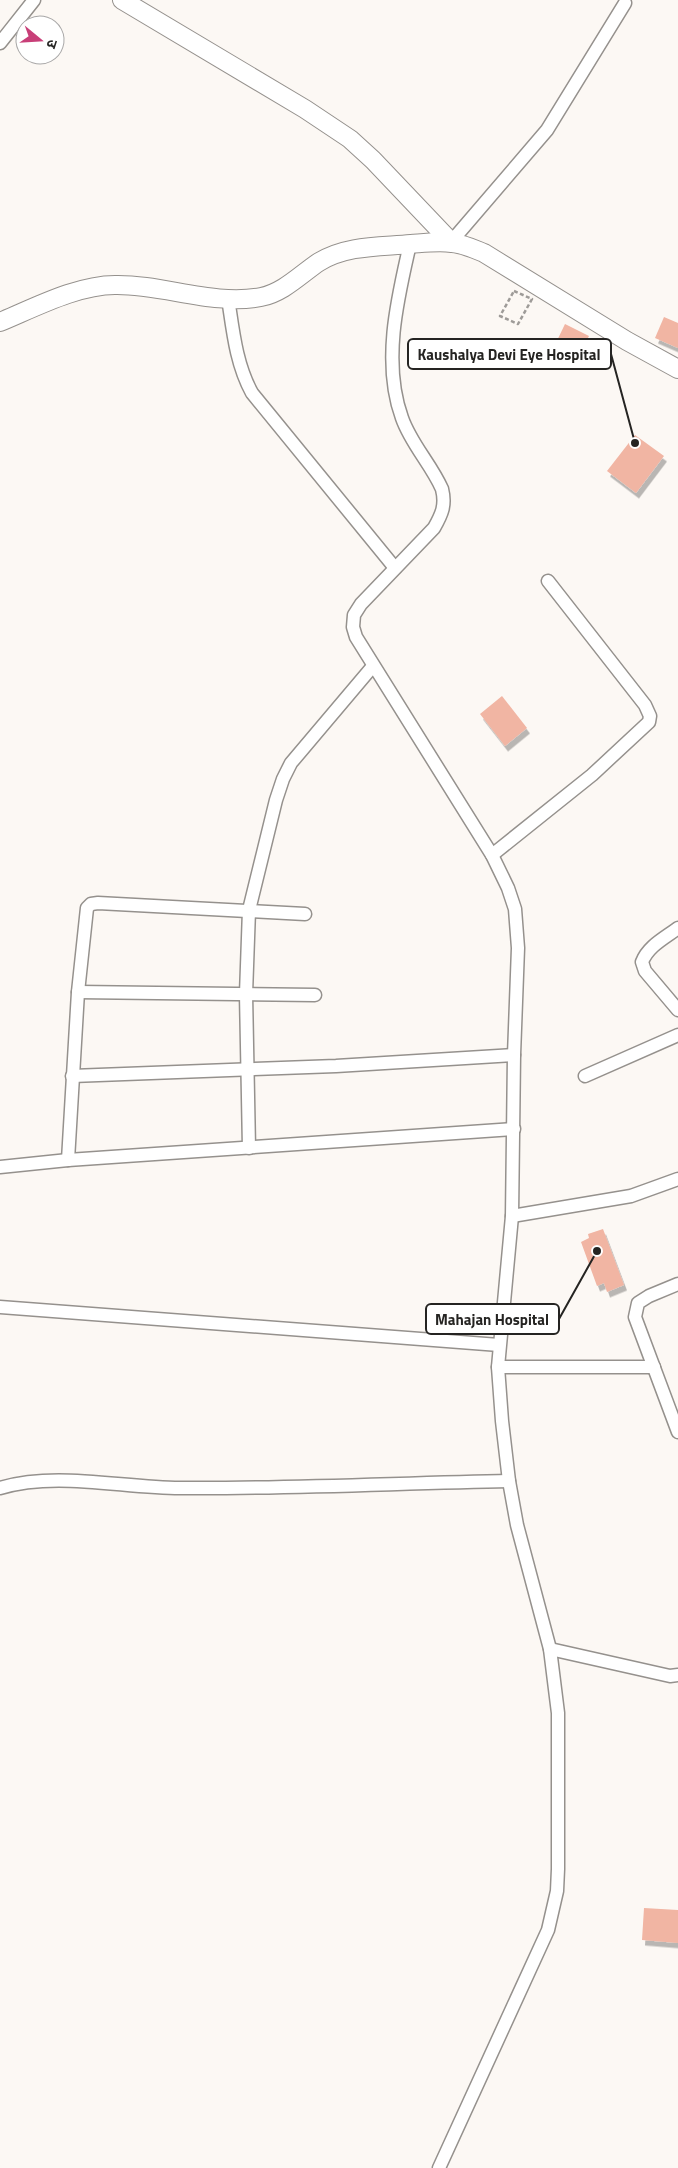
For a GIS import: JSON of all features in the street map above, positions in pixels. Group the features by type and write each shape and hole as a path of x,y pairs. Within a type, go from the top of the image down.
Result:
{"street":[{"path":"0,43 34,0"},
{"path":"122,0 305,109 343,134 373,160 451,242"},
{"path":"451,242 547,130 625,4"},
{"path":"0,322 80,290 98,286 134,286 244,300 264,297 279,290 320,262 342,252 366,247 451,242 469,246 484,254 627,341 678,369"},
{"path":"410,244 395,321 393,375 397,401 403,420 437,479 444,499 443,513 434,528 361,604 354,616 352,627 373,666 492,855 508,888 515,909 518,948 514,1055 512,1216 498,1367 509,1481 517,1525 550,1649 558,1713 558,1869 554,1908 548,1930 439,2168"},
{"path":"228,298 238,359 244,379 252,393 395,568"},
{"path":"492,855 592,775 649,722 650,716 645,705 548,581"},
{"path":"249,1148 246,994 249,910 283,779 302,750 373,666"},
{"path":"68,1160 78,992 87,908 91,904 305,914"},
{"path":"678,928 645,954 642,962 645,971 678,1010"},
{"path":"78,992 316,995"},
{"path":"586,1076 678,1036"},
{"path":"72,1076 247,1070 514,1055"},
{"path":"0,1167 68,1160 514,1130"},
{"path":"512,1216 630,1196 678,1179"},
{"path":"678,1284 643,1299 638,1302 636,1308 636,1316 678,1432"},
{"path":"0,1307 499,1345"},
{"path":"498,1367 654,1367"},
{"path":"0,1488 16,1483 56,1481 182,1488 509,1481"},
{"path":"550,1649 670,1676 678,1675"}],"path":[{"path":"514,291 532,299 518,324 500,316 514,291"}],"building":[{"path":"664,317 678,323 678,348 655,338"},
{"path":"565,324 589,336 576,361 553,349"},
{"path":"635,435 664,456 636,493 607,471"},
{"path":"502,696 527,728 505,746 480,714"},
{"path":"603,1229 624,1285 607,1292 604,1283 597,1286 581,1242 589,1238 588,1234"},
{"path":"644,1908 678,1910 678,1943 642,1940"}],"place":[{"name":"Kaushalya Devi Eye Hospital","path":"635,443"},
{"name":"Mahajan Hospital","path":"597,1251"}]}
